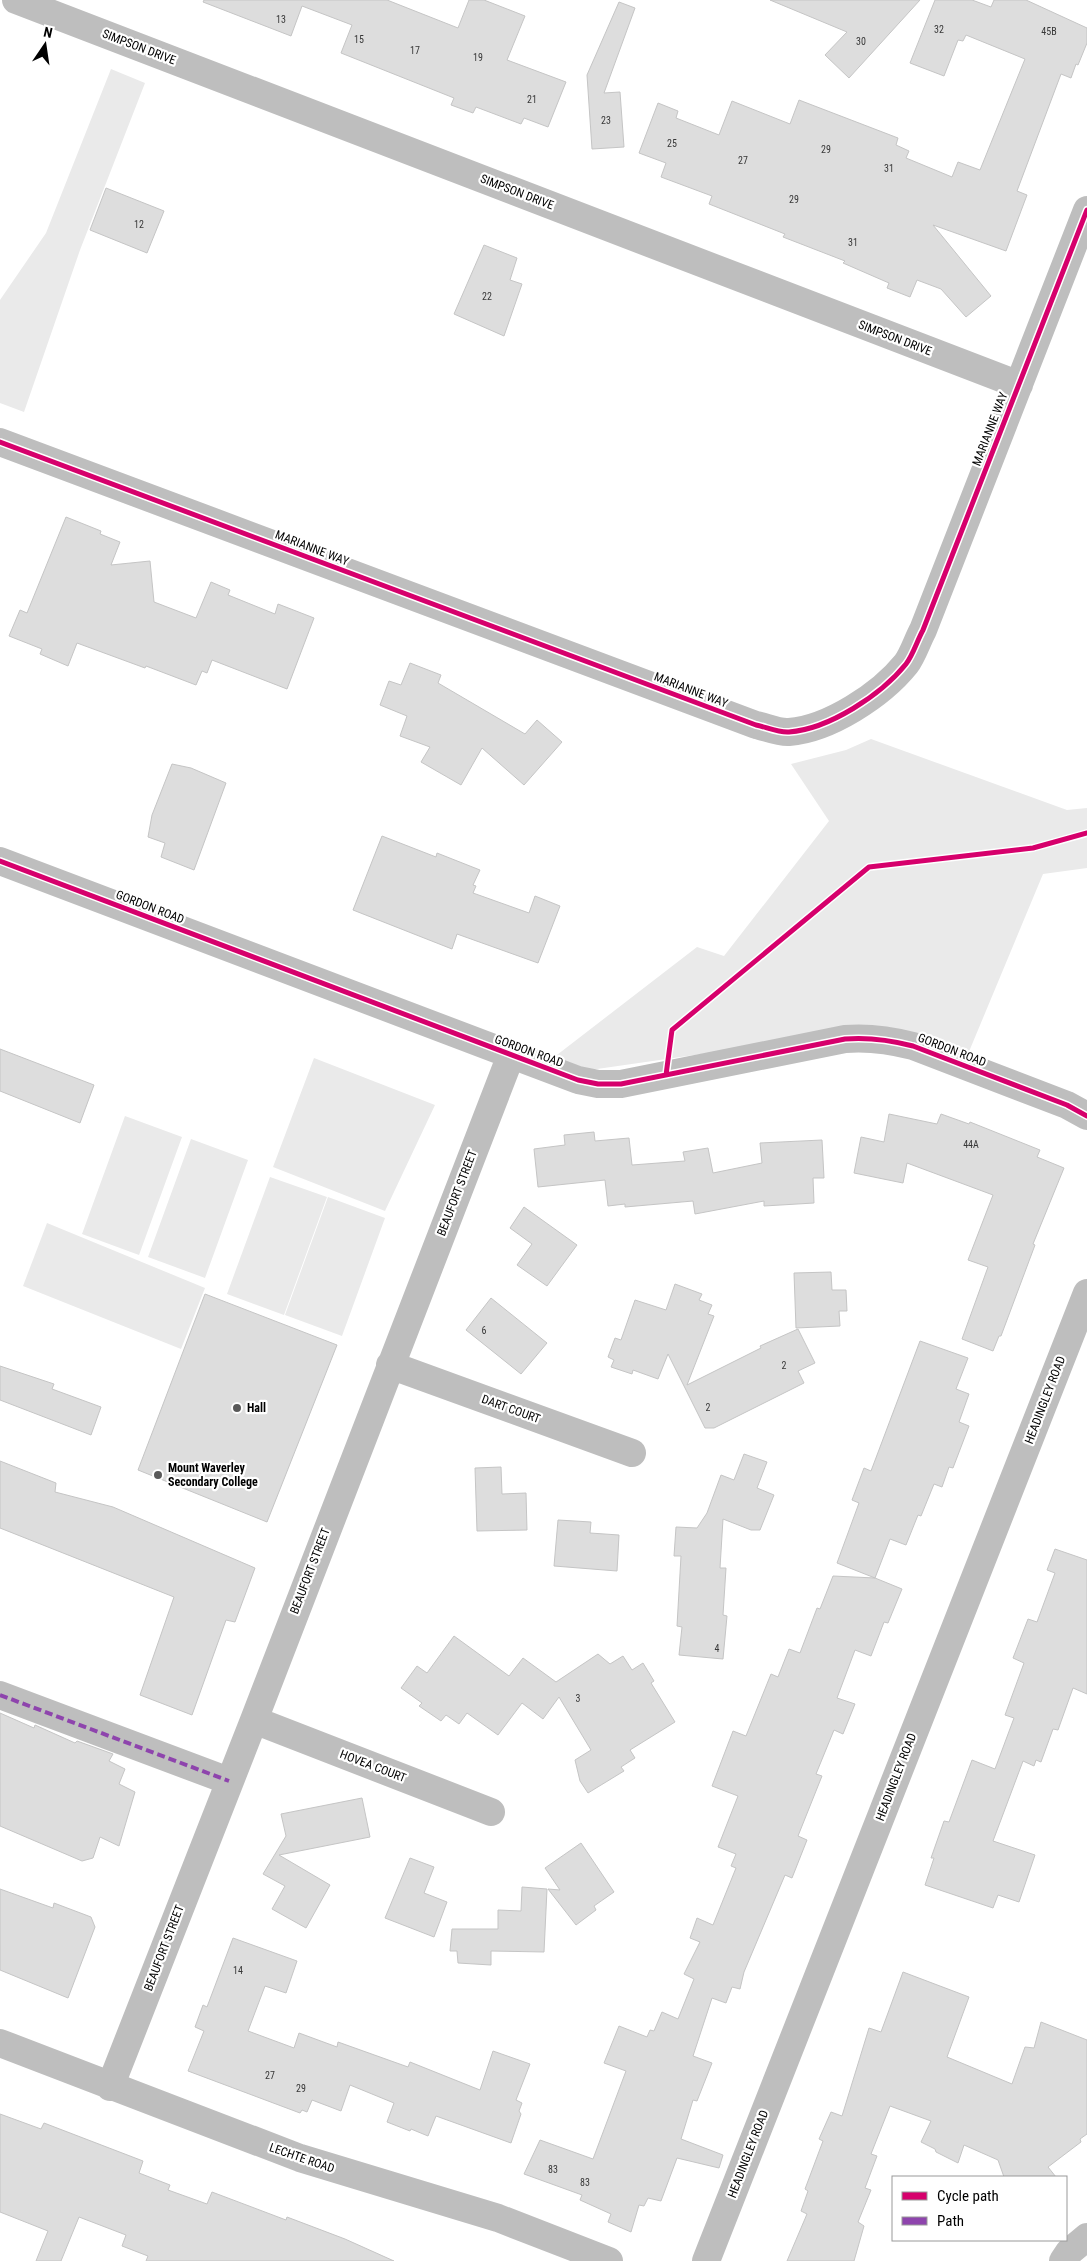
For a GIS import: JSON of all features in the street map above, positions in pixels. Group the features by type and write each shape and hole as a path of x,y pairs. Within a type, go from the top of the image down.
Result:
{"street":[{"name":"SIMPSON DRIVE","path":"16,0 1019,385"},
{"name":"MARIANNE WAY","path":"0,442 756,725 787,733 813,728 863,702 887,685 907,663 922,630 1087,210"},
{"name":"GORDON ROAD","path":"0,861 578,1080 598,1084 621,1084 845,1040 867,1038 889,1040 913,1046 1080,1110"},
{"name":"BEAUFORT STREET","path":"110,2087 511,1055"},
{"name":"HEADINGLEY ROAD","path":"706,2261 1087,1293"},
{"name":"DART COURT","path":"390,1365 632,1453"},
{"path":"0,1695 229,1781"},
{"name":"HOVEA COURT","path":"254,1720 491,1812"},
{"name":"LECHTE ROAD","path":"0,2043 110,2087 300,2158 498,2218 609,2261"},
{"path":"1063,2261 1069,2252 1087,2237"}],"shaded area":[{"path":"111,69 145,83 80,250 24,412 0,403 0,300 46,233"},
{"path":"871,739 1067,810 1087,808 1087,868 1043,874 968,1054 889,1027 590,1070 553,1058 697,947 724,956 829,821 791,764 846,750"},
{"path":"314,1058 435,1105 385,1211 273,1167"},
{"path":"125,1116 182,1137 139,1255 82,1234"},
{"path":"191,1139 248,1160 205,1278 148,1257"},
{"path":"270,1177 327,1197 284,1315 227,1294"},
{"path":"328,1197 385,1218 342,1336 285,1315"},
{"path":"47,1223 205,1288 181,1349 23,1286"}],"building":[{"path":"204,0 387,0 458,28 469,0 484,0 525,16 507,60 566,82 548,127 524,118 521,124 476,107 473,113 451,105 454,98 341,53 352,25 302,6 291,36 203,2"},
{"path":"770,0 920,0 849,78 825,55 847,32"},
{"path":"935,0 972,0 991,7 994,0 1026,0 1087,28 1087,43 1078,65 1076,64 1071,78 1061,74 1017,191 1027,195 1006,251 933,225 991,296 966,317 941,289 917,280 910,297 887,288 889,283 843,263 845,261 783,237 785,234 709,204 712,196 661,177 666,163 639,153 658,103 678,111 676,118 719,135 732,101 790,124 799,100 898,138 896,145 909,151 906,158 952,177 958,162 980,170 1025,59 966,35 963,41 958,40 944,76 910,63"},
{"path":"619,2 635,8 604,93 620,92 624,147 592,149 587,75"},
{"path":"106,188 164,211 147,253 90,230"},
{"path":"484,245 517,258 510,280 522,284 504,336 454,314"},
{"path":"66,517 101,531 100,534 120,542 111,565 150,561 154,602 196,618 211,582 230,590 228,595 275,614 278,604 314,618 287,689 212,660 207,673 202,671 196,685 77,643 68,666 40,654 42,649 9,636 20,610 27,613"},
{"path":"410,663 441,675 438,683 525,734 537,720 562,742 524,785 482,748 461,785 421,762 430,747 400,736 407,716 380,705 389,681 401,685"},
{"path":"172,764 191,768 226,783 194,870 161,857 165,843 148,837 152,815"},
{"path":"382,836 436,857 437,853 480,870 473,885 476,886 473,893 529,913 535,896 560,906 538,963 457,934 452,949 353,910"},
{"path":"0,1049 94,1085 80,1123 0,1091"},
{"path":"889,1114 937,1124 941,1114 969,1124 970,1122 1040,1150 1037,1157 1064,1168 1033,1244 1035,1245 1001,1336 999,1336 993,1351 962,1339 988,1267 968,1260 993,1195 907,1163 903,1183 854,1173 861,1137 884,1142"},
{"path":"594,1132 595,1141 629,1138 632,1165 685,1161 683,1152 708,1148 713,1173 762,1163 760,1143 822,1140 824,1178 813,1178 814,1203 764,1206 764,1201 695,1214 693,1201 625,1207 625,1204 608,1206 605,1180 538,1187 534,1149 565,1145 564,1135"},
{"path":"524,1207 577,1245 547,1286 517,1265 532,1244 510,1228"},
{"path":"831,1272 832,1290 846,1290 847,1311 839,1311 840,1326 796,1328 794,1273"},
{"path":"675,1284 702,1294 699,1300 712,1305 708,1314 714,1316 687,1385 761,1348 760,1346 798,1329 815,1363 798,1371 804,1383 714,1428 705,1428 668,1354 658,1379 633,1370 632,1374 611,1367 614,1360 608,1357 615,1338 621,1340 635,1300 666,1310"},
{"name":"Hall","path":"205,1294 337,1345 267,1522 138,1470"},
{"path":"491,1298 547,1343 521,1374 466,1330"},
{"path":"920,1341 968,1358 956,1389 969,1394 959,1422 969,1426 953,1468 949,1467 942,1487 934,1484 921,1516 918,1515 906,1545 890,1539 875,1578 837,1563 859,1503 852,1500 864,1468 871,1471"},
{"path":"0,1366 54,1384 52,1389 101,1407 91,1435 0,1400"},
{"path":"744,1454 767,1462 757,1488 774,1495 760,1530 751,1530 723,1519 720,1568 726,1568 723,1615 727,1616 723,1659 679,1655 682,1627 677,1626 681,1556 674,1556 676,1527 697,1528 707,1513 721,1475 734,1480"},
{"path":"0,1461 56,1483 55,1492 113,1507 255,1568 235,1622 226,1620 192,1715 140,1695 174,1597 0,1528"},
{"path":"501,1467 502,1494 526,1493 527,1530 477,1531 475,1468"},
{"path":"558,1520 591,1522 590,1533 619,1535 617,1571 554,1566"},
{"path":"1055,1549 1087,1560 1087,1694 1073,1688 1058,1730 1053,1729 1041,1762 1036,1760 1034,1766 1023,1761 993,1841 1035,1855 1019,1902 998,1895 993,1908 925,1885 934,1858 931,1858 944,1821 949,1822 972,1760 995,1769 1014,1718 1005,1715 1024,1663 1013,1658 1028,1619 1037,1622 1055,1573 1047,1570"},
{"path":"833,1576 875,1578 902,1589 888,1623 884,1622 871,1656 855,1650 837,1698 855,1704 843,1734 834,1730 816,1774 822,1776 798,1836 807,1840 792,1878 785,1875 744,1972 740,1989 732,1987 726,2003 712,1998 693,2056 712,2063 697,2101 693,2100 681,2139 723,2155 719,2168 677,2158 661,2201 648,2198 644,2206 639,2205 631,2232 608,2222 611,2214 580,2200 582,2195 524,2174 540,2140 593,2159 626,2071 604,2063 619,2026 647,2037 650,2030 654,2031 662,2012 678,2019 694,1979 684,1974 700,1942 690,1938 697,1918 713,1925 736,1868 731,1866 736,1854 718,1847 738,1796 712,1786 733,1731 746,1736 771,1674 778,1677 789,1649 800,1653 817,1608 820,1609"},
{"path":"454,1636 509,1676 523,1658 556,1682 598,1654 610,1664 623,1656 632,1670 643,1663 654,1681 651,1683 675,1722 630,1750 635,1758 621,1767 624,1771 588,1793 580,1781 575,1760 591,1750 559,1697 543,1719 522,1703 498,1735 467,1713 459,1724 446,1715 441,1721 419,1706 422,1703 401,1688 417,1666 427,1673"},
{"path":"0,1713 34,1728 35,1725 75,1743 77,1741 113,1754 109,1761 125,1769 119,1784 135,1792 119,1846 100,1837 93,1858 82,1861 0,1826"},
{"path":"362,1798 370,1837 279,1855 330,1885 306,1928 272,1909 285,1886 263,1874 286,1836 281,1814"},
{"path":"581,1843 614,1892 594,1906 596,1910 576,1925 548,1889 560,1890 545,1868"},
{"path":"410,1858 434,1867 424,1893 447,1902 434,1937 385,1918"},
{"path":"522,1887 547,1889 544,1952 491,1951 491,1965 458,1963 457,1951 450,1951 452,1929 498,1929 498,1910 521,1911"},
{"path":"0,1889 53,1908 54,1903 91,1917 95,1927 68,1998 0,1970"},
{"path":"233,1938 297,1961 286,1993 265,1986 248,2031 294,2048 299,2033 337,2047 338,2042 408,2067 410,2062 480,2090 493,2051 530,2064 516,2100 522,2103 519,2111 521,2114 511,2143 436,2116 428,2136 411,2129 410,2131 387,2122 394,2103 350,2085 341,2111 312,2100 307,2112 302,2110 300,2113 188,2071 204,2031 195,2027 203,2005 207,2007"},
{"path":"903,1972 969,1997 947,2057 1012,2084 1025,2047 1034,2048 1041,2022 1087,2040 1087,2134 1080,2139 1081,2142 1048,2167 1055,2176 1004,2176 998,2160 964,2145 958,2163 936,2152 935,2149 921,2142 931,2121 890,2106 871,2154 877,2156 865,2188 871,2190 858,2222 864,2226 854,2261 787,2261 807,2214 801,2211 808,2191 805,2189 823,2141 819,2139 831,2112 842,2116 869,2028 881,2032"},
{"path":"0,2114 41,2129 44,2123 143,2161 139,2173 170,2185 168,2190 207,2204 212,2192 286,2220 287,2217 345,2239 394,2261 146,2261 148,2256 122,2246 126,2235 79,2217 61,2261 36,2261 48,2231 0,2212"}],"marked path":[{"path":"0,1695 229,1781"}],"cycle path":[{"path":"0,442 756,725 785,732 804,729 821,724 853,709 883,687 906,664 911,656 923,630 1087,210"},
{"path":"666,1075 672,1030 869,867 1033,848 1087,833"},
{"path":"0,861 578,1080 598,1084 621,1084 845,1039 871,1039 913,1046 1067,1105 1087,1116"}],"place":[{"name":"Hall","path":"237,1408"},
{"name":"Mount Waverley Secondary College","path":"158,1475"}]}
